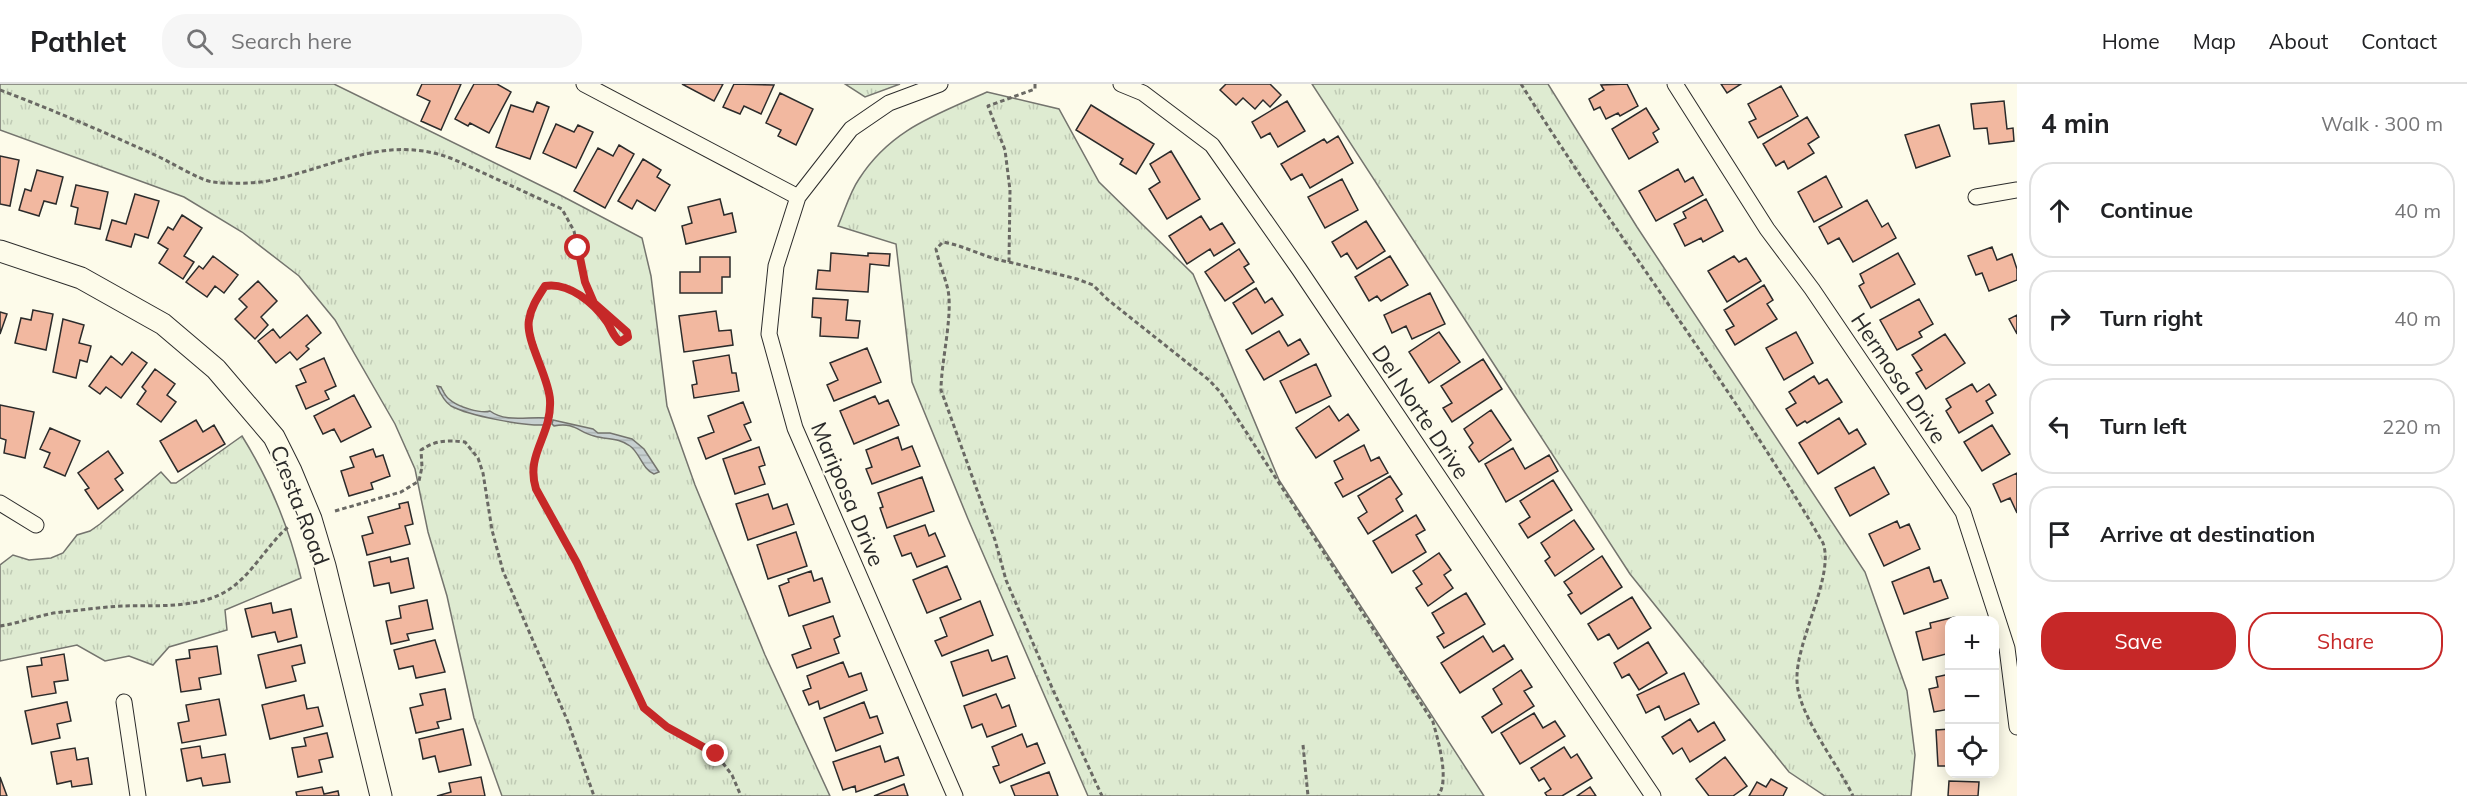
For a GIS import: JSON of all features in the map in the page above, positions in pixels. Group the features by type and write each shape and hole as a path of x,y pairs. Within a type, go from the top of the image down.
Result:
{"street":[{"path":"584,84 798,197 851,129 889,103 940,84"},
{"name":"Del Norte Drive","path":"1121,84 1143,93 1212,145 1299,269 1653,796"},
{"name":"Hermosa Drive","path":"1675,84 1767,229 1812,290 1963,512 2007,648 2017,727"},
{"path":"1976,197 2017,190"},
{"name":"Mariposa Drive","path":"798,197 776,266 769,334 795,428 955,796"},
{"name":"Cresta Road","path":"0,251 81,278 163,324 216,369 274,437 311,519 325,566 381,796"},
{"path":"0,503 36,525"},
{"path":"124,702 138,796"}],"path":[{"path":"1009,262 1010,190 1005,150 987,106 1035,88 1035,84"},
{"path":"1521,84 1567,157 1778,468 1823,543 1826,559 1798,664 1797,681 1800,696 1814,727 1853,796"},
{"path":"0,90 68,116 184,168 204,180 214,182 276,180 366,152 414,149 436,152 562,208 574,231 589,292 594,303 627,332 628,337 620,342 600,312 573,291 557,284 545,286 533,304 528,322 550,396 551,417 532,467 536,489 577,563 644,708 667,727 716,754 732,775 741,796"},
{"path":"1102,796 1006,580 995,540 941,390 948,290 936,249 943,242 957,244 986,258 1077,279 1093,285 1107,299 1209,380 1221,393 1433,722 1443,778 1441,793 1438,796"},
{"path":"335,511 401,492 418,481 422,467 422,450 433,443 448,440 465,442 478,458 483,473 492,530 503,571 568,722 594,796"},
{"path":"0,627 58,612 105,607 178,605 209,599 225,592 238,582 288,527"},
{"path":"1303,745 1308,796"}],"green space":[{"path":"0,84 334,84 642,238 651,276 667,406 695,485 765,655 830,796 502,796 474,718 447,596 428,532 415,469 395,424 335,320 299,276 242,232 184,197 0,130"},
{"path":"845,84 900,84 865,97"},
{"path":"1312,84 1548,84 1637,227 1865,572 1907,691 1915,755 1911,796 1825,796 1789,772 1630,574"},
{"path":"987,92 1059,109 1099,182 1193,274 1279,480 1484,796 1088,796 968,519 912,382 896,244 838,226 856,184 885,148 916,125"},
{"path":"242,436 278,505 301,578 225,610 227,630 169,647 153,665 129,656 105,661 77,645 0,661 0,565 13,555 29,560 51,558 63,553 77,535 90,531 100,524 161,472 171,483 176,483"}],"shaded area":[{"path":"437,386 441,387 449,399 463,407 481,412 490,411 510,418 547,418 545,425 497,420 460,410 447,402"},
{"path":"553,420 593,429 598,433 610,433 632,439 644,449 659,472 654,474 650,472 626,443 594,436 572,426 554,426"}],"building":[{"path":"422,84 461,84 441,130 421,121 430,101 417,95"},
{"path":"474,84 497,84 511,92 489,133 470,123 468,126 455,119"},
{"path":"682,84 723,84 714,101"},
{"path":"734,84 774,85 761,114 744,106 740,114 723,107"},
{"path":"1226,84 1270,84 1281,95 1270,107 1263,100 1255,109 1243,98 1236,105 1220,90"},
{"path":"1627,84 1638,106 1620,116 1618,113 1606,119 1600,107 1594,110 1589,99 1604,90 1601,85"},
{"path":"1721,84 1741,84 1727,93"},
{"path":"1781,86 1798,116 1758,138 1749,122 1756,119 1748,104"},
{"path":"780,93 813,109 796,145 778,136 781,130 766,123"},
{"path":"1287,101 1305,131 1278,147 1270,133 1261,138 1252,122"},
{"path":"2004,101 2007,129 2013,128 2014,141 1989,144 1987,128 1974,129 1971,104"},
{"path":"537,102 549,107 530,159 496,147 511,105 533,112"},
{"path":"1091,105 1154,144 1136,174 1120,164 1123,159 1076,130"},
{"path":"1646,108 1659,129 1653,133 1658,142 1629,159 1612,129"},
{"path":"1807,117 1819,137 1808,144 1814,153 1788,169 1784,161 1776,166 1763,144"},
{"path":"556,124 574,132 578,125 593,132 576,168 543,153"},
{"path":"1939,125 1950,156 1916,168 1905,135"},
{"path":"1338,136 1353,163 1310,188 1302,174 1291,180 1281,164 1324,139 1327,143"},
{"path":"619,145 634,154 605,208 574,191 598,148 613,156"},
{"path":"1171,151 1200,199 1167,219 1149,189 1160,182 1150,164"},
{"path":"0,156 19,160 10,206 0,204"},
{"path":"643,159 661,170 657,177 670,185 655,211 637,200 632,209 618,201"},
{"path":"1678,169 1685,182 1693,177 1703,195 1656,221 1639,191"},
{"path":"37,170 63,177 56,204 44,201 39,216 19,210 25,189 31,191"},
{"path":"1826,176 1842,207 1814,222 1798,192"},
{"path":"1342,179 1358,210 1325,228 1308,197"},
{"path":"76,185 108,192 100,229 75,224 78,208 71,206"},
{"path":"135,194 159,201 148,238 135,234 131,247 106,240 112,220 126,224"},
{"path":"720,199 724,215 732,213 736,232 686,244 682,226 692,223 688,207"},
{"path":"1706,199 1723,231 1703,242 1701,238 1685,246 1674,224 1686,218 1683,212"},
{"path":"1867,200 1882,227 1888,223 1896,238 1853,262 1839,238 1828,244 1819,227"},
{"path":"182,215 202,228 184,256 194,262 183,279 159,263 168,249 158,243 168,227 173,230"},
{"path":"1201,216 1210,230 1222,223 1235,243 1214,256 1210,249 1187,264 1169,236"},
{"path":"1366,221 1385,251 1357,269 1347,253 1341,257 1332,242"},
{"path":"1992,247 1997,260 2012,254 2017,269 2017,280 1989,291 1982,273 1976,275 1968,256"},
{"path":"1239,249 1249,264 1244,267 1254,282 1225,301 1205,272"},
{"path":"831,253 868,256 868,253 890,254 889,266 870,264 868,292 816,289 818,270 830,271"},
{"path":"1898,253 1915,284 1871,308 1859,286 1864,283 1860,274"},
{"path":"213,256 238,275 224,293 215,286 207,297 186,282 199,266 203,269"},
{"path":"1390,256 1408,285 1381,301 1377,296 1369,301 1355,277"},
{"path":"1734,256 1739,262 1746,258 1761,281 1727,302 1708,271"},
{"path":"700,257 730,257 730,277 722,277 722,293 680,293 680,272 700,272"},
{"path":"258,281 277,301 261,317 268,325 255,339 235,319 247,307 239,299"},
{"path":"1764,285 1773,300 1767,304 1777,319 1735,345 1726,330 1734,326 1724,310"},
{"path":"1256,288 1265,303 1272,298 1283,315 1252,334 1233,303"},
{"path":"1430,293 1445,324 1412,339 1406,326 1392,333 1384,315"},
{"path":"813,298 848,300 846,320 860,321 858,338 820,336 821,318 812,317"},
{"path":"1919,299 1933,324 1919,332 1922,337 1897,350 1880,320"},
{"path":"33,310 53,314 46,350 15,343 21,318 31,320"},
{"path":"716,311 719,331 731,330 733,345 684,352 679,316"},
{"path":"0,312 7,314 0,334"},
{"path":"307,315 321,333 306,346 309,349 297,360 290,352 276,363 258,341 273,329 280,338"},
{"path":"2017,315 2017,334 2009,319"},
{"path":"63,319 84,325 79,343 91,346 87,362 80,360 76,378 53,372"},
{"path":"1279,331 1288,346 1300,339 1309,354 1264,380 1246,350"},
{"path":"1439,332 1460,362 1429,383 1409,352"},
{"path":"1796,332 1813,363 1784,380 1766,348"},
{"path":"1945,334 1965,363 1926,389 1916,373 1922,370 1912,355"},
{"path":"867,348 881,382 834,401 827,385 838,380 830,363"},
{"path":"132,352 147,363 121,398 106,387 100,394 89,386 111,356 122,365"},
{"path":"729,355 732,373 736,373 739,391 694,398 692,385 697,384 693,361"},
{"path":"324,358 336,386 325,391 329,399 306,409 296,386 306,382 300,369"},
{"path":"1483,359 1502,389 1452,422 1443,408 1452,403 1441,386"},
{"path":"1316,364 1331,396 1296,413 1280,381"},
{"path":"155,369 175,384 167,395 176,402 161,422 137,404 146,391 142,387"},
{"path":"1814,376 1819,384 1827,379 1842,402 1807,423 1805,421 1797,426 1786,409 1796,403 1789,392"},
{"path":"1972,384 1977,392 1989,384 1996,395 1986,401 1993,413 1959,433 1946,411 1951,407 1946,399"},
{"path":"354,395 371,427 341,442 334,429 323,434 314,416"},
{"path":"875,396 879,404 888,400 899,425 854,444 840,411"},
{"path":"743,402 751,422 744,425 751,440 706,459 698,438 714,432 708,416"},
{"path":"0,405 34,412 25,458 4,453 6,440 0,438"},
{"path":"1329,406 1339,421 1348,414 1359,430 1316,458 1296,428"},
{"path":"1491,410 1511,440 1479,462 1469,447 1473,443 1464,429"},
{"path":"1839,418 1849,434 1857,429 1866,444 1818,474 1799,443"},
{"path":"196,420 203,432 214,425 225,444 178,472 160,441"},
{"path":"1992,425 2010,454 1982,471 1964,442"},
{"path":"50,428 80,441 65,476 44,467 50,453 40,449"},
{"path":"898,437 902,450 912,446 920,466 872,484 866,469 872,467 866,450"},
{"path":"1364,445 1371,461 1379,457 1388,473 1343,497 1335,483 1343,479 1334,461"},
{"path":"759,447 765,465 759,467 765,484 735,494 723,459"},
{"path":"1513,448 1525,469 1549,455 1558,471 1506,502 1485,464"},
{"path":"373,449 376,457 383,455 390,476 371,483 373,489 349,496 341,471 354,467 350,457"},
{"path":"108,451 123,473 115,479 123,490 98,509 85,490 89,488 78,473"},
{"path":"1874,467 1889,494 1850,516 1835,488"},
{"path":"2017,473 2017,513 2010,498 2001,502 1993,484"},
{"path":"1390,476 1402,494 1396,499 1403,511 1368,534 1358,518 1367,512 1358,496"},
{"path":"922,477 934,511 887,528 878,493"},
{"path":"1553,480 1572,510 1528,538 1519,524 1530,517 1520,501"},
{"path":"768,494 773,509 787,504 794,524 748,540 736,504"},
{"path":"408,502 413,524 405,526 410,544 367,555 362,536 373,533 368,517 400,508 399,504"},
{"path":"1416,515 1425,530 1416,535 1426,552 1392,573 1373,541"},
{"path":"1574,520 1594,549 1555,576 1545,561 1550,557 1541,543"},
{"path":"1897,521 1900,528 1909,524 1920,549 1884,566 1869,534"},
{"path":"925,525 929,536 935,533 945,556 917,567 911,553 902,556 894,536"},
{"path":"796,532 807,566 768,579 757,545"},
{"path":"1439,553 1451,570 1444,575 1453,588 1428,606 1416,588 1422,584 1413,571"},
{"path":"1602,556 1622,587 1581,614 1568,595 1572,593 1564,582"},
{"path":"390,557 391,562 408,558 414,588 391,593 389,583 374,586 369,562"},
{"path":"947,566 961,599 927,613 913,580"},
{"path":"1929,567 1934,582 1941,580 1948,598 1904,614 1892,582"},
{"path":"811,571 814,581 822,578 830,602 789,616 779,586 789,582 788,579"},
{"path":"1466,593 1485,624 1444,648 1437,637 1444,633 1432,613"},
{"path":"1632,597 1651,628 1618,649 1609,634 1598,640 1588,624"},
{"path":"427,600 433,629 407,634 409,640 391,644 386,621 401,618 399,606"},
{"path":"980,601 993,635 942,656 935,641 947,636 940,618"},
{"path":"271,603 273,613 291,609 297,637 278,642 275,632 252,637 245,609"},
{"path":"833,616 840,636 834,639 839,653 797,668 792,655 811,648 803,626"},
{"path":"1945,619 1945,654 1923,660 1916,632 1931,628 1930,623"},
{"path":"1483,636 1493,652 1504,645 1513,659 1460,693 1441,663"},
{"path":"435,640 445,672 416,678 413,666 399,669 394,650"},
{"path":"1648,642 1667,673 1639,690 1629,674 1622,678 1614,663"},
{"path":"301,645 305,663 292,666 296,681 266,688 258,655"},
{"path":"217,646 221,674 199,678 201,689 181,692 176,660 190,658 189,650"},
{"path":"988,650 992,661 1007,656 1015,678 963,696 951,662"},
{"path":"64,654 68,680 54,682 56,693 32,697 27,667 42,665 41,658"},
{"path":"843,662 849,677 861,673 867,690 820,709 818,701 809,705 803,691 811,688 807,676"},
{"path":"1521,670 1532,687 1524,691 1534,706 1492,733 1482,717 1502,704 1493,689"},
{"path":"1684,673 1699,704 1665,720 1659,706 1646,713 1637,695"},
{"path":"1945,675 1945,710 1934,712 1929,689 1938,687 1936,677"},
{"path":"445,689 451,719 437,722 439,728 416,733 410,708 423,705 420,694"},
{"path":"996,694 1002,708 1009,705 1016,726 987,737 982,724 972,728 964,706"},
{"path":"304,695 307,709 318,707 323,726 270,739 262,705"},
{"path":"219,699 226,735 182,743 178,723 189,721 186,705"},
{"path":"67,702 71,721 57,724 60,738 32,744 25,711"},
{"path":"864,702 870,718 877,716 883,733 836,751 824,718"},
{"path":"1534,713 1543,728 1555,721 1565,736 1520,764 1501,733"},
{"path":"1690,719 1698,732 1714,722 1725,740 1690,762 1682,748 1673,754 1662,737"},
{"path":"463,729 471,765 439,772 435,756 423,759 419,739"},
{"path":"1945,729 1945,766 1938,766 1936,730"},
{"path":"327,733 333,757 319,760 322,772 298,777 292,748 306,746 304,738"},
{"path":"1022,734 1027,747 1037,743 1045,763 1000,783 993,767 999,765 992,747"},
{"path":"200,746 202,758 225,754 230,782 203,786 201,778 187,781 181,749"},
{"path":"880,746 885,762 898,757 904,775 856,792 855,786 843,790 833,762"},
{"path":"1564,747 1571,758 1577,754 1592,778 1562,796 1547,796 1545,793 1551,789 1544,778 1539,781 1531,768"},
{"path":"75,748 77,760 88,758 92,784 72,787 71,781 57,784 51,752"},
{"path":"1725,757 1747,786 1733,796 1709,796 1696,779"},
{"path":"1049,772 1058,796 1015,796 1011,786"},
{"path":"0,777 7,796 0,796"},
{"path":"481,777 485,796 437,796 451,792 449,783"},
{"path":"1771,779 1787,788 1783,796 1749,796 1757,782 1766,787"},
{"path":"1949,781 1979,782 1978,796 1948,796"},
{"path":"904,784 908,796 874,796"},
{"path":"322,787 324,794 338,791 339,796 297,796 296,792"},
{"path":"1590,787 1596,796 1577,796"}],"route":[{"path":"578,248 585,282 594,303 627,332 628,337 620,342 600,312 573,291 557,284 545,286 533,304 528,322 550,396 551,417 532,467 532,479 577,563 644,708 667,727 716,754"}]}
